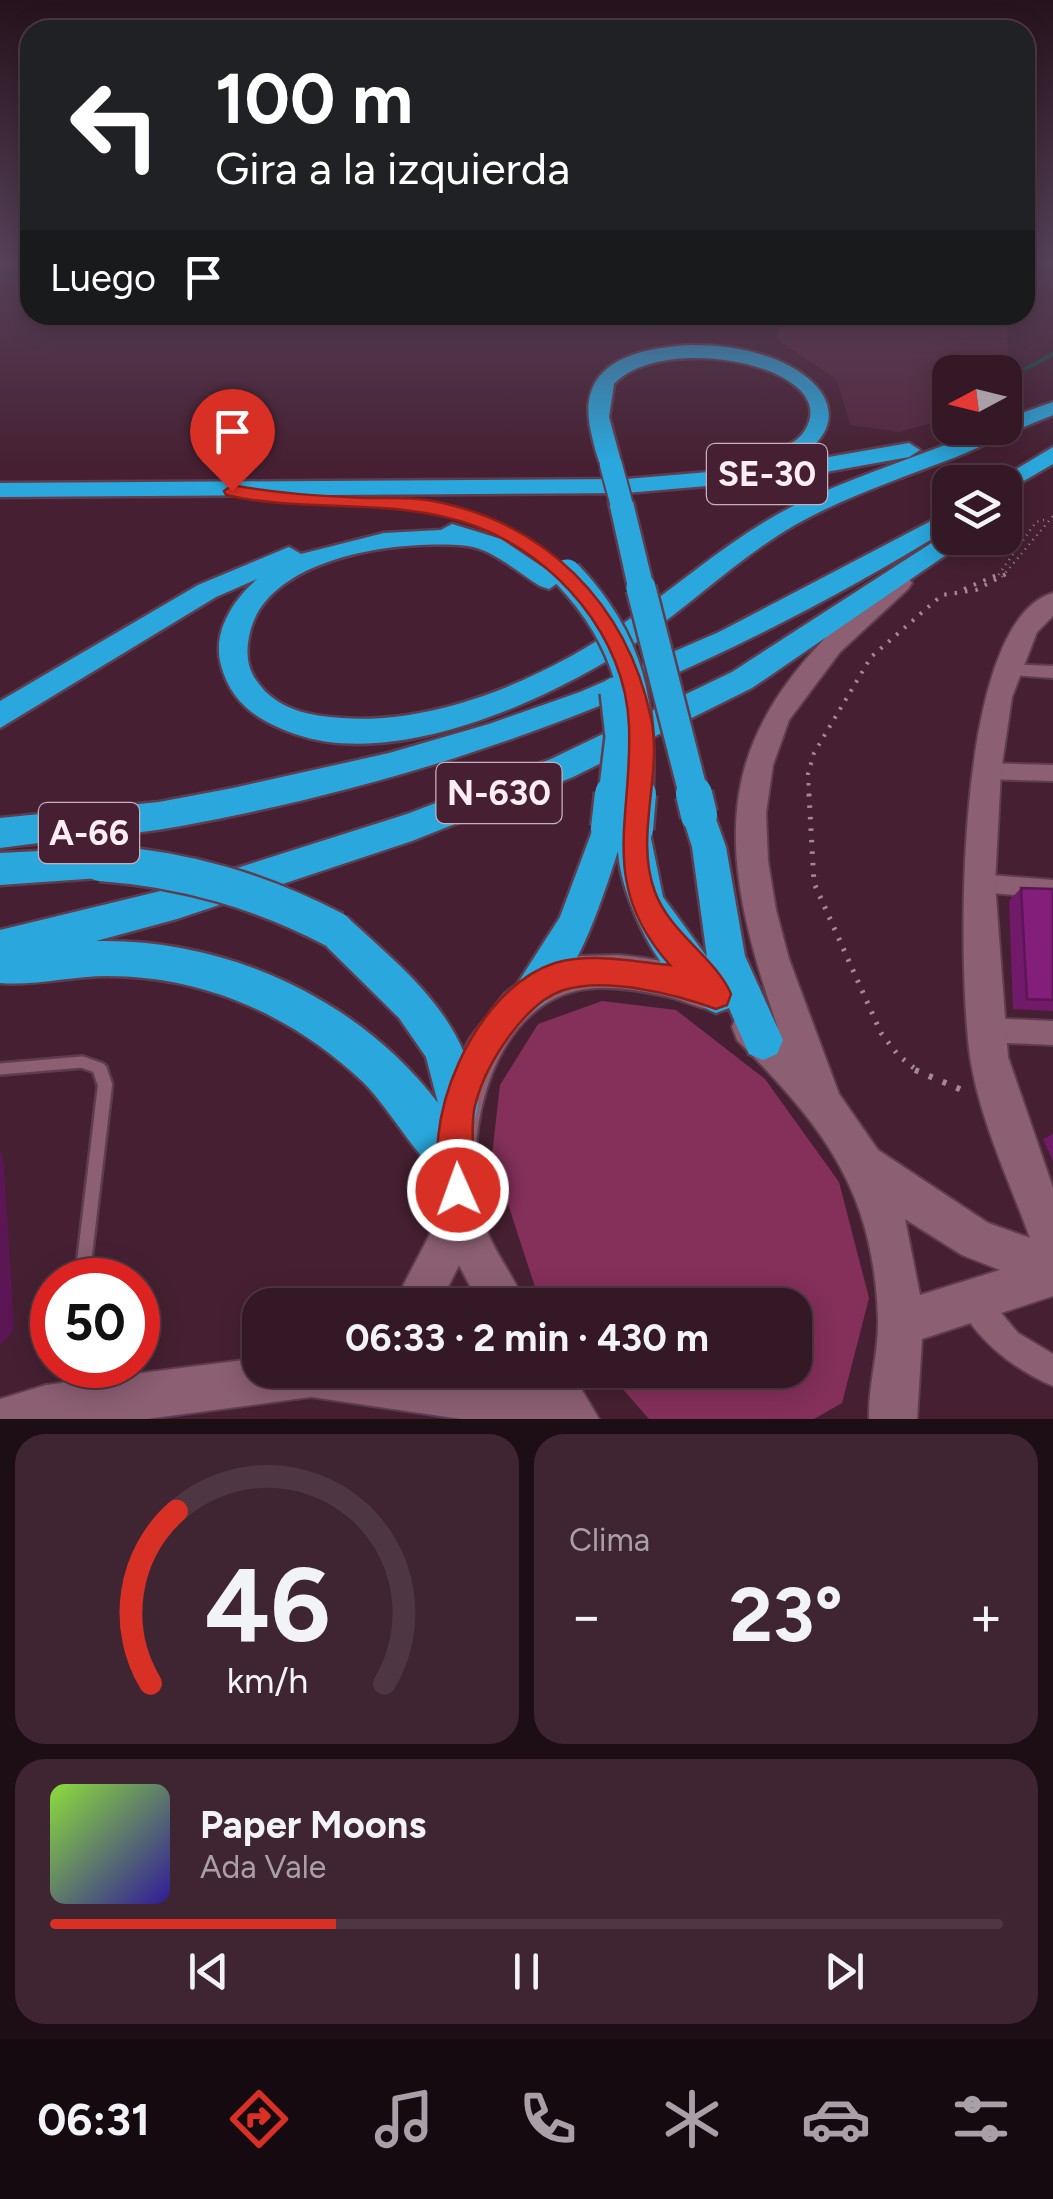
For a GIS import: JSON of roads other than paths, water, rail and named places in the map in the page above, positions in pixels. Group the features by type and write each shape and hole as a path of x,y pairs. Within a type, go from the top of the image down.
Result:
{"highway":[{"path":"530,488 562,478 709,470 767,462 811,440 821,425 820,410 800,381 755,359 700,350 640,358 609,376 599,396 611,464 621,502 640,588 709,847 726,957 762,1040"},
{"name":"SE-30","path":"1022,420 1053,408"},
{"name":"SE-30","path":"2,490 530,488 683,483 788,472 932,444"},
{"path":"470,538 413,538 365,544 322,555 284,572 255,597 236,627 233,657 243,684 264,708 278,716 335,732 404,725 501,698 563,672 627,635 745,545 787,519 845,490 968,445"},
{"path":"1022,476 1053,454"},
{"path":"232,491 276,500 360,500 446,509 504,532 564,572 600,614 634,687 641,725 622,829 575,926 531,992"},
{"path":"0,833 177,813 458,745 590,700 787,610 932,528"},
{"path":"0,716 207,591 261,565 332,542 400,529 452,532 470,538 520,560 549,580 581,614 604,656 620,724 622,829 642,895 672,946 716,994"},
{"name":"N-630","path":"0,948 177,903 412,827 562,768 742,680 932,553"},
{"name":"A-66","path":"0,852 177,813"},
{"path":"0,869 100,863 196,872 270,897 334,930 414,1004 444,1048 459,1105"},
{"path":"0,966 73,957 136,957 198,967 253,986 320,1024 395,1084 454,1162"}],"main road":[{"path":"827,1112 762,920 752,842 757,775 775,722 808,672 865,612 933,555"},
{"path":"1053,601 1026,628 1006,670 991,726 980,883 985,1030 1000,1100 1053,1244"},
{"path":"496,1288 462,1218 454,1162 459,1105 478,1056 502,1020 531,992 557,977 589,972 675,980 716,994 827,1112 863,1164 895,1263 901,1324 887,1414"},
{"path":"863,1164 928,1211 977,1240 1053,1271"},
{"path":"424,1288 462,1218"},
{"path":"901,1324 1053,1271"},
{"path":"160,1381 242,1376"},
{"path":"10,1419 66,1388"},
{"path":"423,1388 562,1419"},
{"path":"554,1388 574,1419"}],"street":[{"path":"1006,670 1053,672"},
{"path":"986,771 1053,773"},
{"path":"980,883 1053,889"},
{"path":"985,1030 1053,1033"},
{"path":"971,1298 1008,1344 1053,1371"}],"lane":[{"path":"0,1068 82,1062 99,1068 105,1085 85,1258"}],"waterway":[{"path":"1022,371 1053,354"}]}
